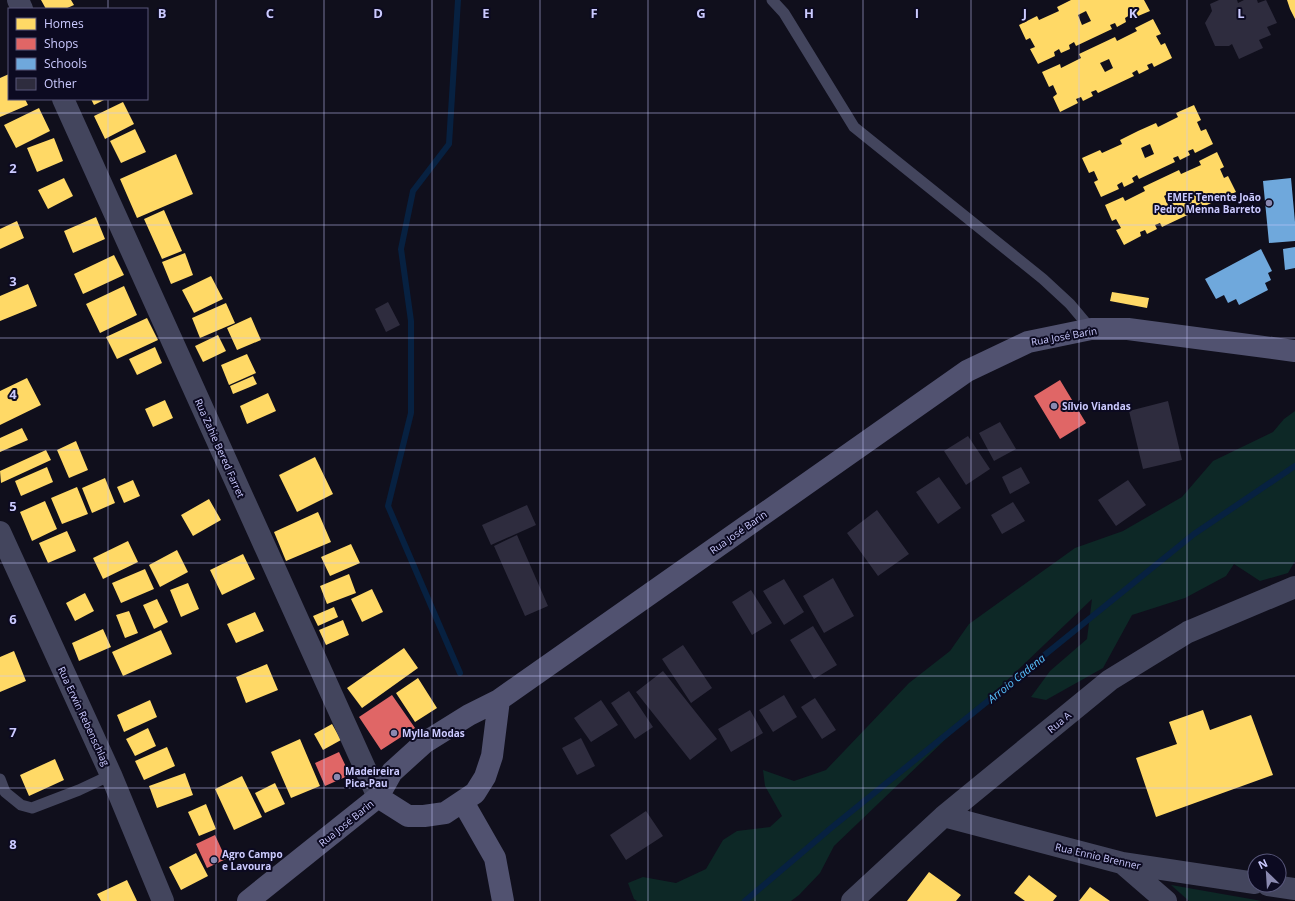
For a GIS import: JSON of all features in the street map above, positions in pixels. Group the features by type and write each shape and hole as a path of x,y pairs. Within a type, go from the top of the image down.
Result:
{"main road":[{"name":"Rua José Barin","path":"248,901 378,797 392,772 424,743 469,715 499,700 967,371 1028,342 1091,329 1128,329 1295,350"},
{"path":"378,797 408,816 424,816 445,813 474,794 484,777 492,756 499,700"},
{"path":"463,802 495,858 503,901"}],"street":[{"name":"Rua Zahie Bered Farret","path":"63,100 378,797"},
{"name":"Rua Erwin Rebenschlag","path":"0,532 111,775 163,901"},
{"name":"Rua A","path":"852,901 944,816 1110,680 1188,632 1295,587"},
{"name":"Rua Ennio Brenner","path":"944,816 1122,863 1247,882"},
{"path":"1122,863 1166,901"}],"lane":[{"path":"772,0 784,13 854,127 1043,279 1070,304 1091,329"},
{"path":"0,779 5,792 21,805 32,808 79,790 111,775"}],"green space":[{"path":"1295,411 1295,561 1288,573 1260,581 1234,564 1226,576 1185,598 1132,615 1103,668 1046,700 1031,697 1050,671 1087,639 1092,599 834,846 820,873 799,895 791,901 637,901 634,899 628,883 643,877 676,883 706,869 723,840 737,831 770,827 782,816 765,786 763,770 794,781 826,770 909,683 950,651 969,624 1075,548 1123,531 1182,497 1213,461 1273,432 1284,419"},
{"path":"1171,885 1262,901 1189,901"}],"building: Homes":[{"path":"41,0 71,0 74,5 67,8 45,8"},
{"path":"1071,0 1144,0 1150,11 1131,19 1130,15 1125,18 1126,22 1117,27 1115,23 1110,25 1112,29 1076,46 1074,42 1069,45 1070,49 1061,53 1059,49 1054,52 1055,56 1038,64 1030,49 1035,47 1030,38 1026,40 1019,25 1037,16 1039,20 1059,11 1057,7","holes":["1086,11 1091,21 1082,25 1078,15"]},
{"path":"1287,0 1295,0 1295,19 1290,9"},
{"path":"1153,19 1161,34 1156,36 1161,45 1165,43 1172,58 1154,67 1152,63 1147,65 1149,69 1139,74 1137,70 1132,73 1134,76 1098,93 1096,90 1091,92 1093,96 1083,101 1081,97 1076,99 1078,103 1060,112 1053,97 1057,94 1053,85 1049,87 1042,72 1060,64 1061,68 1081,58 1079,54 1115,37 1117,41 1137,31 1135,28","holes":["1109,59 1113,68 1105,72 1100,63"]},
{"path":"8,74 8,100 26,100 28,105 0,117 0,78"},
{"path":"92,100 104,100 94,105"},
{"path":"123,102 134,124 105,139 94,116"},
{"path":"1194,105 1201,120 1197,122 1201,131 1206,129 1213,144 1195,153 1193,149 1188,151 1190,155 1180,160 1178,156 1173,158 1175,162 1139,179 1137,175 1132,178 1134,182 1124,187 1122,182 1117,185 1119,189 1101,197 1094,182 1098,180 1094,171 1089,173 1082,158 1100,150 1102,153 1122,144 1120,140 1156,123 1158,127 1178,117 1176,113","holes":["1150,144 1154,154 1145,158 1141,148"]},
{"path":"39,108 50,131 16,148 4,125"},
{"path":"135,129 146,152 121,163 110,141"},
{"path":"54,138 63,161 37,172 27,148"},
{"path":"1217,152 1224,167 1220,169 1224,178 1228,176 1236,192 1217,200 1216,196 1211,199 1213,202 1203,207 1201,203 1196,206 1198,210 1162,227 1160,223 1155,225 1157,229 1147,234 1145,230 1140,232 1141,236 1124,245 1116,230 1121,228 1116,219 1112,221 1105,205 1123,197 1125,201 1145,191 1143,187 1179,170 1181,174 1201,165 1199,161","holes":["1172,192 1177,201 1168,205 1164,196"]},
{"path":"176,154 193,194 137,218 120,179"},
{"path":"64,178 73,196 48,209 38,190"},
{"path":"164,210 182,251 162,259 144,219"},
{"path":"96,217 105,239 73,253 64,231"},
{"path":"17,221 24,238 0,249 0,229"},
{"path":"185,253 193,275 171,284 162,262"},
{"path":"114,255 124,275 83,294 74,274"},
{"path":"211,276 223,299 194,313 182,290"},
{"path":"28,284 37,306 0,321 0,296"},
{"path":"124,286 137,315 100,333 86,304"},
{"path":"1112,292 1149,298 1147,308 1110,301"},
{"path":"226,303 235,323 200,338 192,318"},
{"path":"251,317 261,340 237,350 227,328"},
{"path":"147,318 158,340 117,359 106,337"},
{"path":"218,335 226,351 203,362 195,346"},
{"path":"155,347 162,363 137,375 129,359"},
{"path":"247,354 256,373 229,385 221,365"},
{"path":"253,376 257,384 233,394 230,386"},
{"path":"27,378 41,405 0,425 0,391"},
{"path":"268,393 276,411 247,424 240,406"},
{"path":"165,400 173,418 153,427 145,409"},
{"path":"22,428 28,440 0,452 0,438"},
{"path":"76,441 88,470 69,478 57,450"},
{"path":"46,450 51,460 1,483 0,471"},
{"path":"315,457 333,494 297,512 279,475"},
{"path":"47,467 53,482 21,496 15,481"},
{"path":"105,478 115,503 92,513 82,488"},
{"path":"133,480 140,496 124,503 117,487"},
{"path":"77,487 88,514 62,524 51,498"},
{"path":"209,499 221,520 193,536 181,515"},
{"path":"45,501 57,529 32,541 20,512"},
{"path":"318,512 331,542 286,561 274,532"},
{"path":"67,531 76,551 48,563 39,543"},
{"path":"128,541 138,562 103,579 93,558"},
{"path":"351,544 360,563 330,576 321,557"},
{"path":"177,550 188,572 160,587 149,565"},
{"path":"243,554 255,579 222,595 210,570"},
{"path":"145,569 154,589 121,603 112,583"},
{"path":"349,574 356,593 327,604 320,586"},
{"path":"188,583 199,609 181,617 170,590"},
{"path":"372,589 383,612 362,622 351,599"},
{"path":"85,593 94,611 75,621 66,603"},
{"path":"157,599 168,622 154,629 143,605"},
{"path":"334,607 338,617 318,626 313,616"},
{"path":"129,611 138,633 125,638 116,615"},
{"path":"255,612 264,631 236,643 227,624"},
{"path":"343,620 349,635 326,645 319,630"},
{"path":"103,629 111,647 79,661 72,643"},
{"path":"161,630 172,654 123,676 112,652"},
{"path":"404,648 418,668 362,708 347,688"},
{"path":"14,651 26,681 0,692 0,657"},
{"path":"267,664 278,690 246,703 236,677"},
{"path":"418,678 437,708 415,722 396,693"},
{"path":"150,700 157,717 124,732 117,715"},
{"path":"1203,710 1210,730 1251,715 1273,775 1156,817 1136,758 1177,744 1169,722"},
{"path":"332,724 341,740 323,750 314,734"},
{"path":"148,728 156,746 135,756 126,739"},
{"path":"300,739 320,786 291,798 271,752"},
{"path":"167,747 175,766 144,780 135,761"},
{"path":"55,759 64,780 29,796 20,775"},
{"path":"185,773 193,795 157,808 149,786"},
{"path":"242,776 262,817 234,830 215,789"},
{"path":"275,783 285,804 265,813 255,793"},
{"path":"206,804 216,829 199,836 188,812"},
{"path":"196,853 208,876 181,890 169,867"},
{"path":"929,872 961,895 956,901 907,901"},
{"path":"1029,875 1057,896 1053,901 1025,901 1014,893"},
{"path":"127,880 137,901 101,901 97,894"},
{"path":"1090,887 1110,901 1079,901"}],"building: Shops":[{"path":"1060,380 1086,423 1060,439 1034,396"},
{"path":"392,695 415,728 381,750 359,717"},
{"path":"339,752 350,775 325,786 315,763"},
{"path":"215,835 226,859 207,868 196,844"}],"building: Schools":[{"path":"1291,178 1295,222 1295,241 1269,243 1263,181"},
{"path":"1295,247 1295,268 1285,270 1283,249"},
{"path":"1261,249 1272,271 1268,273 1271,280 1265,283 1268,290 1239,305 1236,299 1228,303 1224,295 1216,299 1205,279"}],"building: Other":[{"path":"1219,0 1237,0 1238,3 1244,0 1257,0 1258,3 1266,0 1277,23 1267,27 1271,35 1259,40 1263,48 1239,59 1232,44 1229,46 1215,46 1205,23 1212,11 1210,4"},
{"path":"388,302 400,325 386,332 375,309"},
{"path":"1168,401 1182,460 1143,469 1129,411"},
{"path":"1000,422 1016,449 994,461 979,433"},
{"path":"968,436 990,469 966,485 944,451"},
{"path":"1021,467 1030,483 1010,494 1002,477"},
{"path":"939,477 961,508 938,524 916,492"},
{"path":"1128,480 1146,505 1116,526 1098,500"},
{"path":"1013,502 1025,521 1002,534 991,515"},
{"path":"527,505 536,525 491,545 482,525"},
{"path":"877,510 909,554 878,576 847,533"},
{"path":"517,535 548,606 525,616 494,546"},
{"path":"833,578 854,616 824,633 803,596"},
{"path":"784,579 804,612 784,625 763,591"},
{"path":"751,590 772,623 752,635 732,602"},
{"path":"813,626 837,665 814,679 790,640"},
{"path":"683,645 712,688 691,703 662,659"},
{"path":"663,671 717,739 690,760 636,692"},
{"path":"629,691 653,727 635,739 611,703"},
{"path":"784,695 797,717 773,732 759,710"},
{"path":"815,698 836,730 822,739 801,707"},
{"path":"601,700 618,725 591,742 574,718"},
{"path":"750,710 763,733 731,752 718,729"},
{"path":"581,738 595,766 577,775 562,748"},
{"path":"646,811 663,836 626,860 610,835"}],"waterway":[{"path":"458,0 449,144 413,191 401,249 411,321 411,413 388,506 460,673"},
{"name":"Arroio Cadena","path":"745,901 831,828 1194,534 1295,466"}],"place":[{"name":"EMEF Tenente João Pedro Menna Barreto","path":"1269,203"},
{"name":"Sílvio Viandas","path":"1054,406"},
{"name":"Mylla Modas","path":"394,733"},
{"name":"Madeireira Pica-Pau","path":"337,777"},
{"name":"Agro Campo e Lavoura","path":"214,860"}]}
